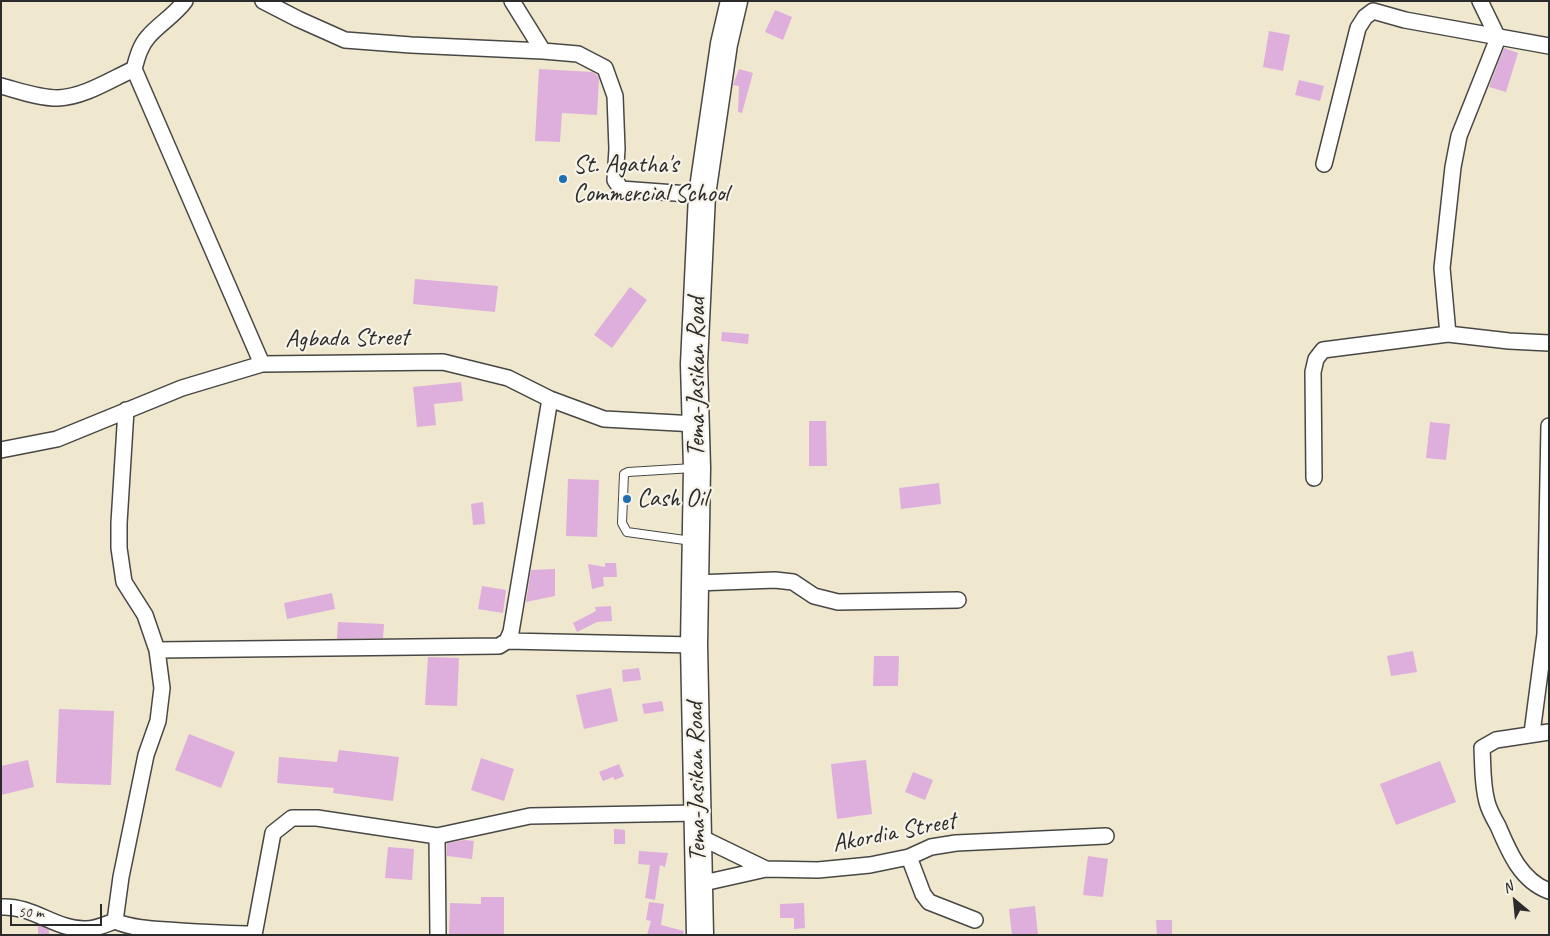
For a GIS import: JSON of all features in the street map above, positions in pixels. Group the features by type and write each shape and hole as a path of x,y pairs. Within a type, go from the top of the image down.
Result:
{"highway":[{"name":"Tema-Jasikan Road","path":"700,935 694,646 697,468 694,364 702,195 724,44 734,1"}],"street":[{"path":"185,1 180,8 148,36 141,47 134,69 262,364"},
{"path":"263,1 298,20 345,40 578,54 605,68 615,96 617,149 615,180 621,189 702,195"},
{"path":"512,1 543,51"},
{"path":"1448,334 1442,268 1453,168 1459,136 1498,38 1480,1"},
{"path":"1324,164 1358,28 1365,17 1373,11 1405,20 1549,46"},
{"path":"1,86 41,96 59,98 78,94 134,69"},
{"path":"1314,478 1313,372 1316,359 1323,350 1448,334 1509,341 1549,343"},
{"name":"Agbada Street","path":"1,450 57,439 182,388 262,364 443,362 508,378 550,399 604,419 696,424"},
{"path":"507,641 511,632 550,399"},
{"path":"115,921 123,869 146,755 158,721 162,688 158,650 145,615 124,582 119,548 118,523 126,410"},
{"path":"1532,733 1545,634 1549,426"},
{"path":"696,583 758,580 793,582 814,596 838,602 958,600"},
{"path":"158,650 498,646 507,641 694,646"},
{"path":"1549,732 1532,733 1496,740 1482,748 1487,803 1508,848 1519,867 1537,887 1549,891"},
{"path":"1,908 8,907 28,910 61,925 85,930 115,921 124,925 209,934 254,934 273,833 292,818 317,818 436,836 530,816 698,825"},
{"name":"Akordia Street","path":"698,825 766,869 818,870 870,865 909,857 931,847 956,843 1106,836"},
{"path":"436,836 438,935"},
{"path":"909,857 923,894 929,902 975,920"},
{"path":"699,884 766,869"}],"lane":[{"path":"696,541 627,532 622,522 624,474 628,472 697,468"}],"building":[{"path":"775,10 792,17 783,40 765,32"},
{"path":"1269,31 1290,35 1283,71 1263,67"},
{"path":"1504,48 1518,53 1506,92 1489,87"},
{"path":"539,69 592,72 599,78 597,115 562,113 560,142 535,141"},
{"path":"739,69 753,73 742,113 738,112 739,86 733,85"},
{"path":"1299,80 1324,86 1320,101 1295,95"},
{"path":"415,279 498,286 495,312 413,304"},
{"path":"630,287 647,300 612,348 594,335"},
{"path":"722,332 749,334 748,344 721,341"},
{"path":"461,382 463,401 434,404 436,425 417,427 413,387"},
{"path":"809,421 826,421 827,466 809,466"},
{"path":"1430,422 1450,424 1446,460 1426,458"},
{"path":"568,479 599,480 597,537 566,536"},
{"path":"939,483 941,504 901,509 899,488"},
{"path":"483,502 485,524 473,525 471,504"},
{"path":"605,563 616,563 617,577 603,577 604,586 592,589 588,564 605,567"},
{"path":"555,569 555,596 526,602 531,570"},
{"path":"482,586 506,590 503,613 478,609"},
{"path":"332,593 335,609 287,619 284,603"},
{"path":"611,606 612,621 597,622 577,632 573,623 596,611 595,607"},
{"path":"338,622 384,624 383,638 337,639"},
{"path":"1413,651 1417,672 1391,676 1387,656"},
{"path":"874,656 899,656 898,686 873,686"},
{"path":"428,657 459,658 457,706 425,705"},
{"path":"639,668 641,680 623,682 622,670"},
{"path":"611,688 618,721 584,729 576,695"},
{"path":"662,701 664,711 644,714 642,704"},
{"path":"59,709 114,711 111,785 56,783"},
{"path":"189,734 235,752 221,788 175,770"},
{"path":"339,750 399,757 393,801 333,793 334,788 277,783 279,757 337,762"},
{"path":"481,758 514,769 504,801 471,790"},
{"path":"28,760 34,787 1,795 1,766"},
{"path":"866,760 872,814 837,819 831,764"},
{"path":"1440,761 1456,802 1396,825 1380,784"},
{"path":"619,764 624,776 615,780 613,777 603,781 599,772"},
{"path":"913,772 933,780 925,800 905,792"},
{"path":"614,829 625,830 625,844 614,844"},
{"path":"464,840 474,841 472,859 447,856 447,843"},
{"path":"388,847 414,849 412,880 385,878"},
{"path":"639,851 668,853 665,867 660,865 655,900 645,898 650,865 638,864"},
{"path":"1088,856 1108,859 1103,897 1083,895"},
{"path":"481,897 504,897 504,935 449,935 450,903 481,904"},
{"path":"649,902 664,904 661,925 684,931 683,935 647,935 651,921 646,920"},
{"path":"804,903 805,928 794,929 794,918 780,918 780,904"},
{"path":"1035,906 1038,935 1012,935 1009,909"},
{"path":"1156,920 1172,920 1172,935 1157,935"},
{"path":"38,925 49,930 49,935 38,935"}],"place":[{"name":"St. Agatha's Commercial School","path":"563,179"},
{"name":"Cash Oil","path":"627,499"}]}
